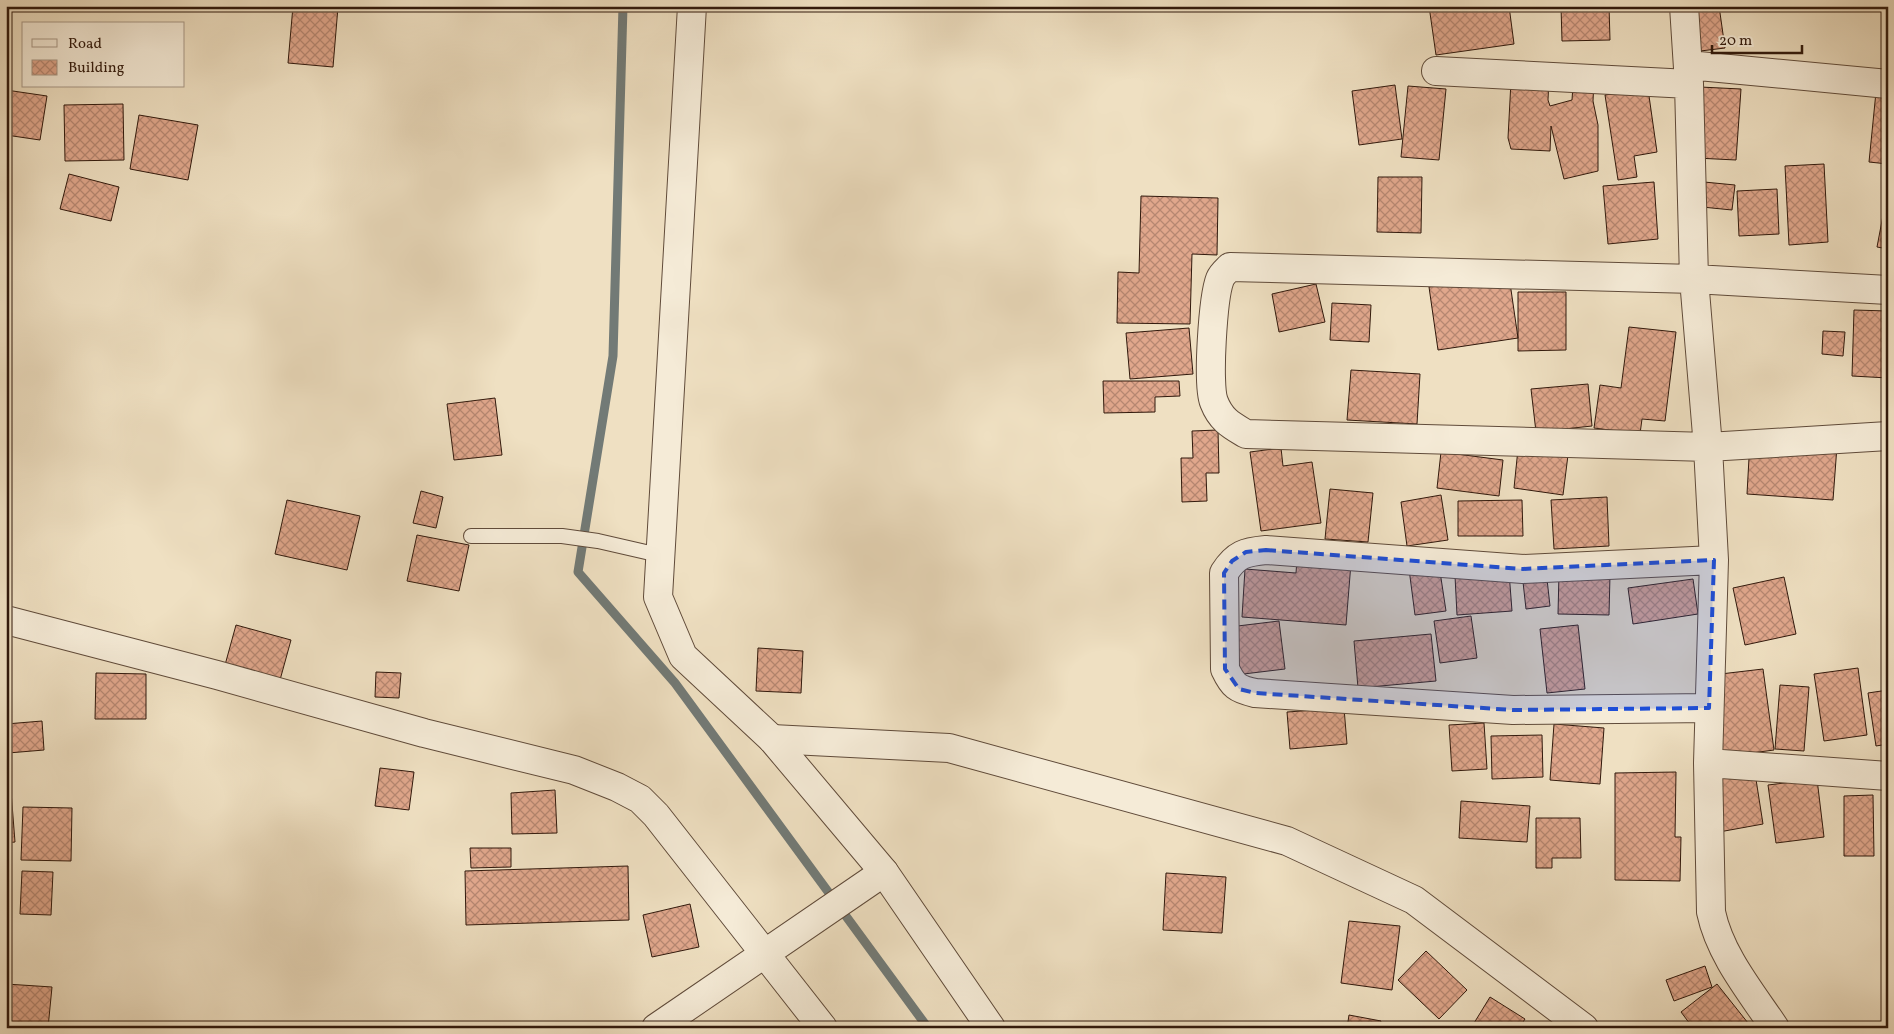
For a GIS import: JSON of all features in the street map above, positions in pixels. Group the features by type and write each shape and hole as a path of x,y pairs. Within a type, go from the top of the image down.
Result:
{"street":[{"path":"692,6 658,596 683,656 772,738 884,872 991,1028"},
{"path":"1684,6 1694,279 1708,447 1714,560 1708,763 1711,912 1714,929 1733,964 1775,1028"},
{"path":"1436,71 1688,75 1888,84"},
{"path":"1888,290 1694,279 1230,267 1221,277 1217,290 1211,362 1213,401 1223,420 1246,434 1708,447 1888,436"},
{"path":"1709,708 1514,710 1255,693 1239,689 1230,680 1225,669 1224,573 1232,561 1246,552 1266,550 1523,568 1714,560"},
{"path":"6,620 217,675 424,734 574,770 617,787 640,799 656,815 823,1028"},
{"path":"772,738 949,748 1288,842 1414,900 1584,1028"},
{"path":"1708,763 1888,776"},
{"path":"656,1028 884,872"}],"lane":[{"path":"471,536 562,536 598,541 660,555"}],"highlighted area":[{"path":"1266,550 1523,569 1714,560 1709,708 1513,710 1255,693 1239,689 1225,669 1224,573 1232,561 1246,552"}],"building":[{"path":"293,6 338,7 333,67 288,63"},
{"path":"1429,6 1509,6 1514,44 1436,55"},
{"path":"1561,6 1609,6 1610,40 1562,41"},
{"path":"1678,6 1719,6 1725,48 1684,53"},
{"path":"1549,78 1548,100 1550,106 1572,100 1573,85 1594,79 1593,101 1598,125 1598,171 1564,179 1551,126 1550,151 1511,149 1508,138 1511,81"},
{"path":"1395,85 1402,139 1359,145 1352,91"},
{"path":"1408,86 1446,89 1439,160 1401,157"},
{"path":"1700,87 1741,89 1736,160 1696,158"},
{"path":"1648,89 1657,152 1634,156 1637,177 1618,180 1605,95"},
{"path":"6,90 47,96 40,140 6,135"},
{"path":"1876,92 1888,93 1888,164 1869,162"},
{"path":"123,104 124,160 65,161 64,105"},
{"path":"139,115 198,125 188,180 130,169"},
{"path":"1824,164 1828,242 1789,245 1785,166"},
{"path":"69,174 119,187 111,221 60,209"},
{"path":"1378,177 1422,177 1421,233 1377,232"},
{"path":"1654,182 1658,239 1608,244 1603,186"},
{"path":"1704,182 1735,185 1732,210 1702,207"},
{"path":"1777,189 1779,234 1739,236 1737,191"},
{"path":"1888,189 1888,249 1877,247"},
{"path":"1141,196 1218,198 1217,255 1192,254 1190,324 1117,323 1118,272 1139,273"},
{"path":"1509,276 1518,338 1438,350 1429,287"},
{"path":"1316,284 1325,322 1279,332 1272,294"},
{"path":"1518,292 1566,292 1566,350 1518,351"},
{"path":"1332,303 1371,305 1369,342 1330,340"},
{"path":"1854,310 1888,311 1888,378 1852,376"},
{"path":"1629,327 1676,332 1665,421 1642,419 1640,434 1594,428 1600,385 1621,388"},
{"path":"1189,328 1193,374 1130,379 1126,333"},
{"path":"1823,331 1845,332 1843,356 1822,354"},
{"path":"1351,370 1420,374 1417,424 1347,420"},
{"path":"1103,381 1179,381 1180,396 1155,397 1155,412 1104,413"},
{"path":"1588,384 1592,426 1536,432 1531,389"},
{"path":"495,398 502,455 454,460 447,404"},
{"path":"1218,430 1219,473 1206,473 1207,501 1182,502 1181,458 1193,458 1192,431"},
{"path":"1750,440 1837,446 1833,500 1747,494"},
{"path":"1281,448 1283,466 1312,462 1321,523 1261,531 1250,452"},
{"path":"1518,449 1568,455 1563,495 1514,488"},
{"path":"1441,452 1503,460 1499,496 1437,488"},
{"path":"1330,489 1373,493 1368,542 1325,539"},
{"path":"421,491 443,497 436,528 413,523"},
{"path":"1441,495 1448,540 1407,546 1401,502"},
{"path":"1607,497 1609,546 1554,549 1551,500"},
{"path":"287,500 360,516 347,570 275,554"},
{"path":"1522,500 1523,536 1458,536 1458,501"},
{"path":"417,535 469,545 459,591 407,581"},
{"path":"1297,559 1351,563 1346,625 1242,617 1245,569 1296,573"},
{"path":"1439,565 1446,611 1415,615 1409,569"},
{"path":"1509,572 1512,611 1457,615 1455,576"},
{"path":"1559,573 1610,575 1609,615 1558,614"},
{"path":"1784,577 1796,634 1745,645 1733,588"},
{"path":"1547,579 1550,606 1526,609 1523,582"},
{"path":"1693,579 1698,614 1633,624 1628,588"},
{"path":"1471,616 1477,658 1440,663 1434,621"},
{"path":"1279,621 1285,669 1227,676 1221,628"},
{"path":"236,625 291,640 280,680 225,665"},
{"path":"1578,625 1585,689 1547,693 1540,629"},
{"path":"1431,634 1436,681 1358,688 1354,641"},
{"path":"758,648 803,651 801,693 756,691"},
{"path":"1858,668 1867,735 1824,741 1814,674"},
{"path":"1763,669 1774,750 1722,757 1712,675"},
{"path":"376,672 401,673 399,698 375,697"},
{"path":"96,673 146,674 146,719 95,719"},
{"path":"1780,685 1809,687 1804,751 1775,749"},
{"path":"1888,690 1888,744 1876,746 1868,693"},
{"path":"1344,708 1347,744 1290,749 1287,712"},
{"path":"42,721 44,750 8,753 15,842 6,843 6,724"},
{"path":"1484,723 1487,769 1452,771 1449,725"},
{"path":"1554,724 1604,728 1600,784 1550,780"},
{"path":"1542,735 1543,777 1492,779 1491,736"},
{"path":"380,768 414,772 409,810 375,806"},
{"path":"1676,772 1675,837 1681,837 1680,881 1615,880 1615,773"},
{"path":"1755,773 1763,824 1719,832 1710,780"},
{"path":"1817,779 1824,837 1776,843 1768,785"},
{"path":"555,790 557,833 512,834 511,793"},
{"path":"1873,795 1874,856 1844,856 1844,796"},
{"path":"1461,801 1530,806 1527,842 1459,838"},
{"path":"23,807 72,808 71,861 21,860"},
{"path":"1536,818 1580,818 1581,858 1552,858 1552,868 1536,868"},
{"path":"470,848 511,848 511,867 471,868"},
{"path":"628,866 629,920 466,925 465,871"},
{"path":"22,871 53,872 51,915 20,914"},
{"path":"1166,873 1226,877 1222,933 1163,930"},
{"path":"690,904 699,947 652,957 643,915"},
{"path":"1349,921 1400,926 1392,990 1341,983"},
{"path":"1426,951 1467,990 1439,1019 1398,980"},
{"path":"1705,966 1712,987 1674,1001 1666,980"},
{"path":"6,984 52,987 48,1028 6,1028"},
{"path":"1717,984 1752,1028 1693,1028 1681,1012"},
{"path":"1490,997 1525,1019 1519,1028 1471,1028"},
{"path":"1349,1015 1381,1021 1379,1028 1347,1028"},
{"path":"307,1025 307,1028 288,1028"}],"waterway":[{"path":"623,6 613,356 578,572 675,683 928,1028"}]}
